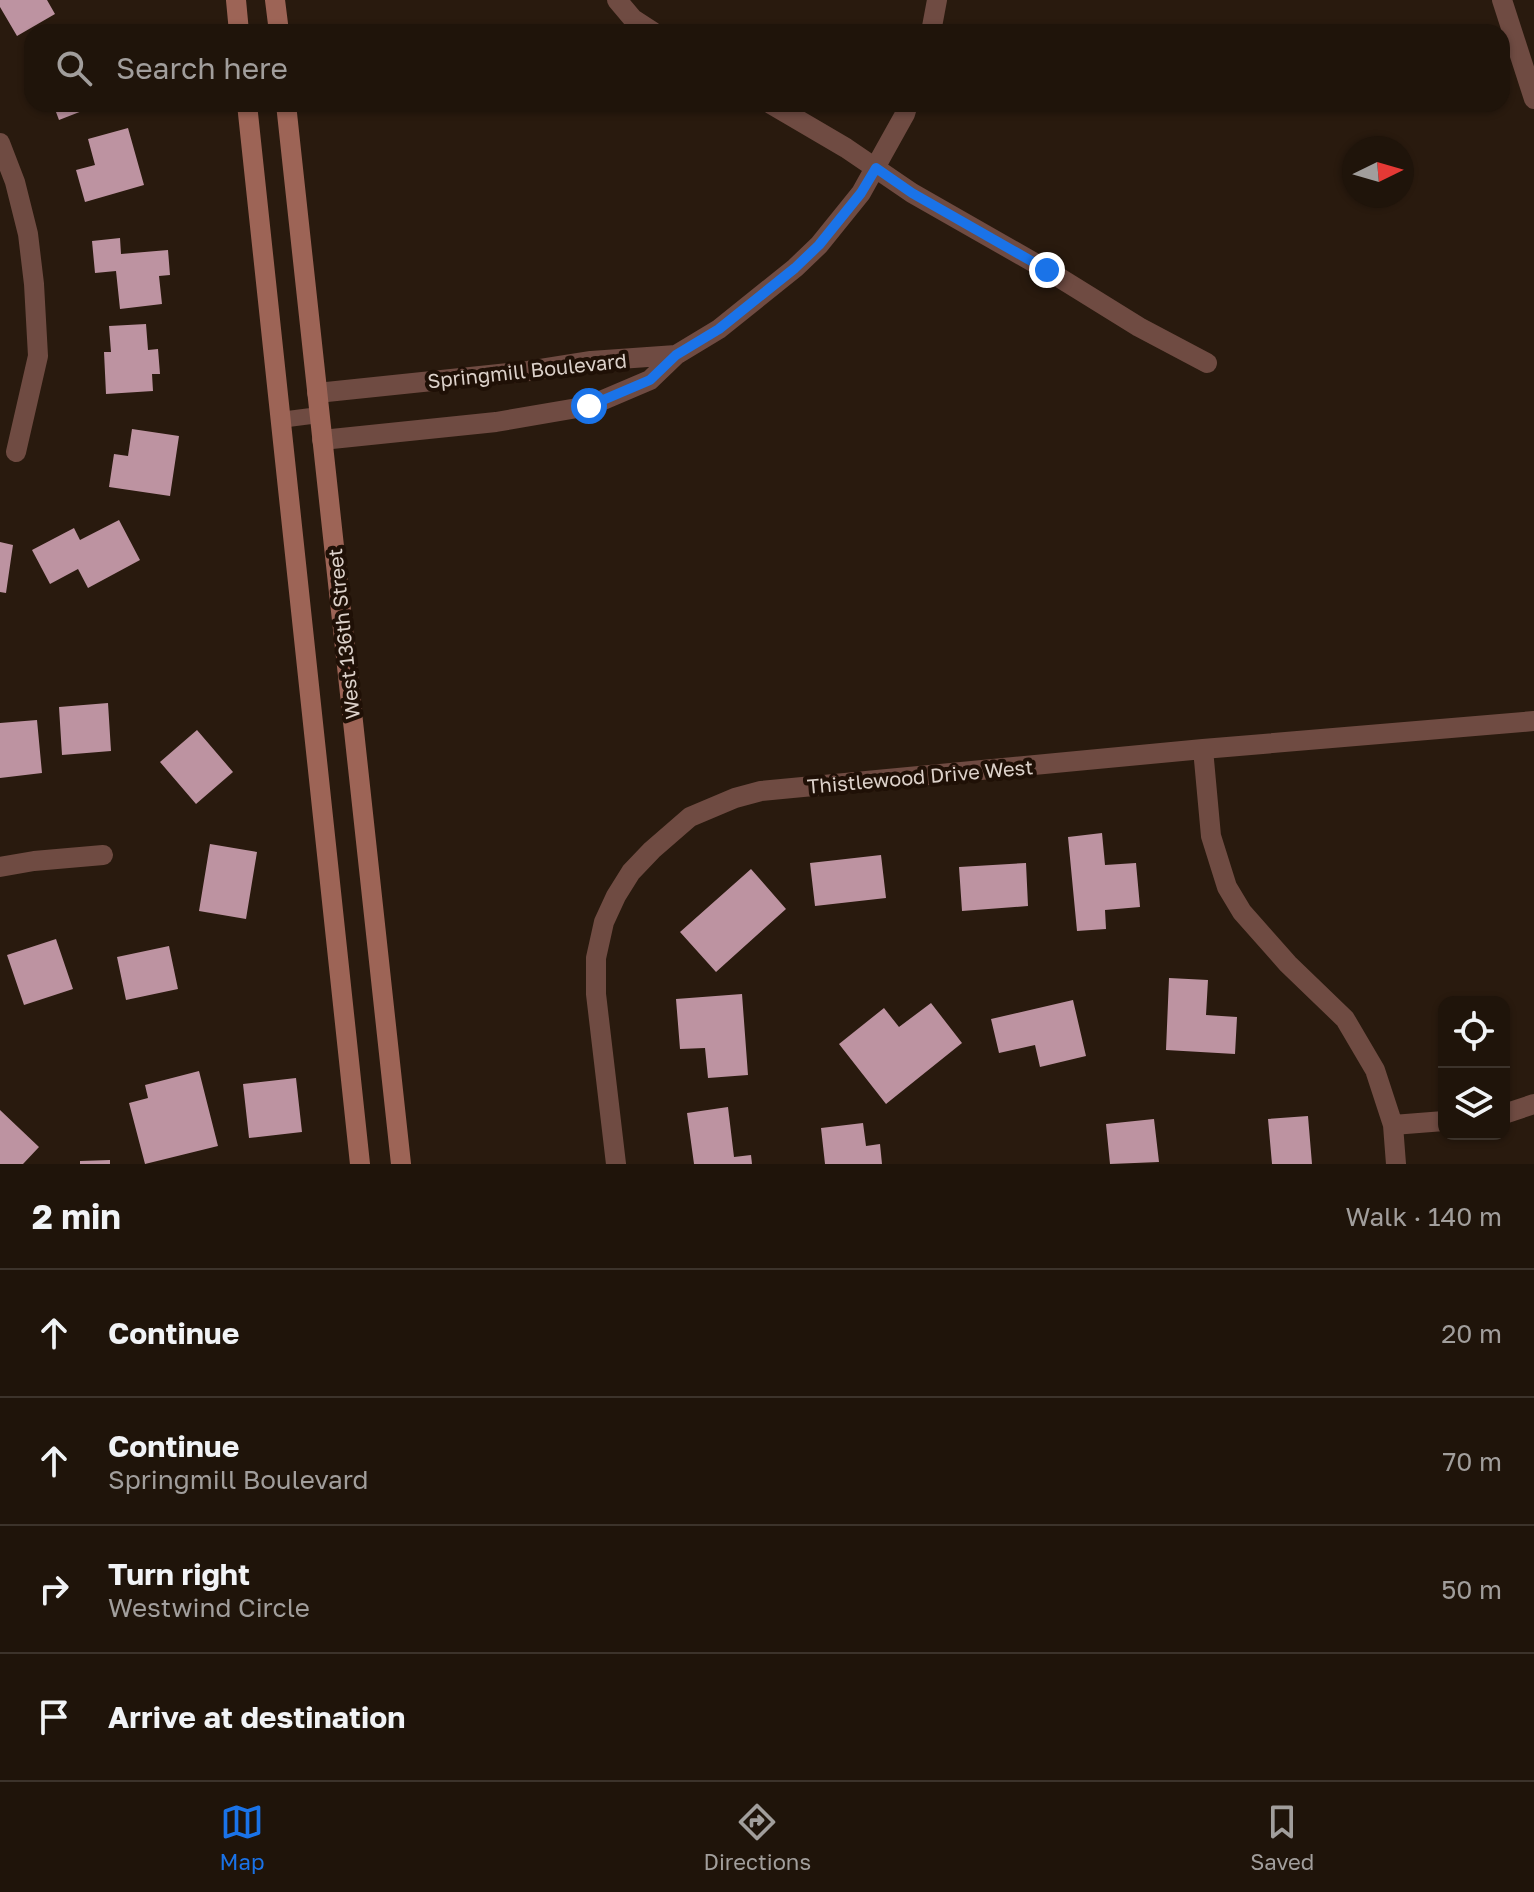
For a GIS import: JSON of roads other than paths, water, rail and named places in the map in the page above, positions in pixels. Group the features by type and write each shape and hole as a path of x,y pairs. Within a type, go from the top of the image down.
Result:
{"street":[{"path":"236,0 238,24"},
{"path":"275,0 278,24"},
{"path":"617,0 641,24"},
{"path":"932,24 937,0"},
{"path":"1502,0 1510,24"},
{"path":"1510,25 1534,99"},
{"name":"West 136th Street","path":"248,112 360,1164"},
{"name":"West 136th Street","path":"287,112 401,1164"},
{"path":"785,112 846,148 912,193 1139,327 1207,363"},
{"name":"Springmill Boulevard","path":"317,393 528,371 591,361 676,355 719,329 819,245 861,193 906,112"},
{"path":"0,143 15,182 28,234 35,298 38,356 16,452"},
{"path":"322,440 496,422 589,406 650,380 676,355"},
{"name":"Thistlewood Drive West","path":"616,1164 596,994 596,958 604,922 631,872 690,817 761,791 1534,721"},
{"path":"1203,749 1211,836 1227,887 1242,912 1288,964 1345,1019 1375,1070 1393,1125 1396,1164"},
{"path":"0,867 103,855"},
{"path":"1510,1112 1534,1104"},
{"path":"1393,1125 1438,1121"}],"lane":[{"path":"280,420 319,415"}]}
